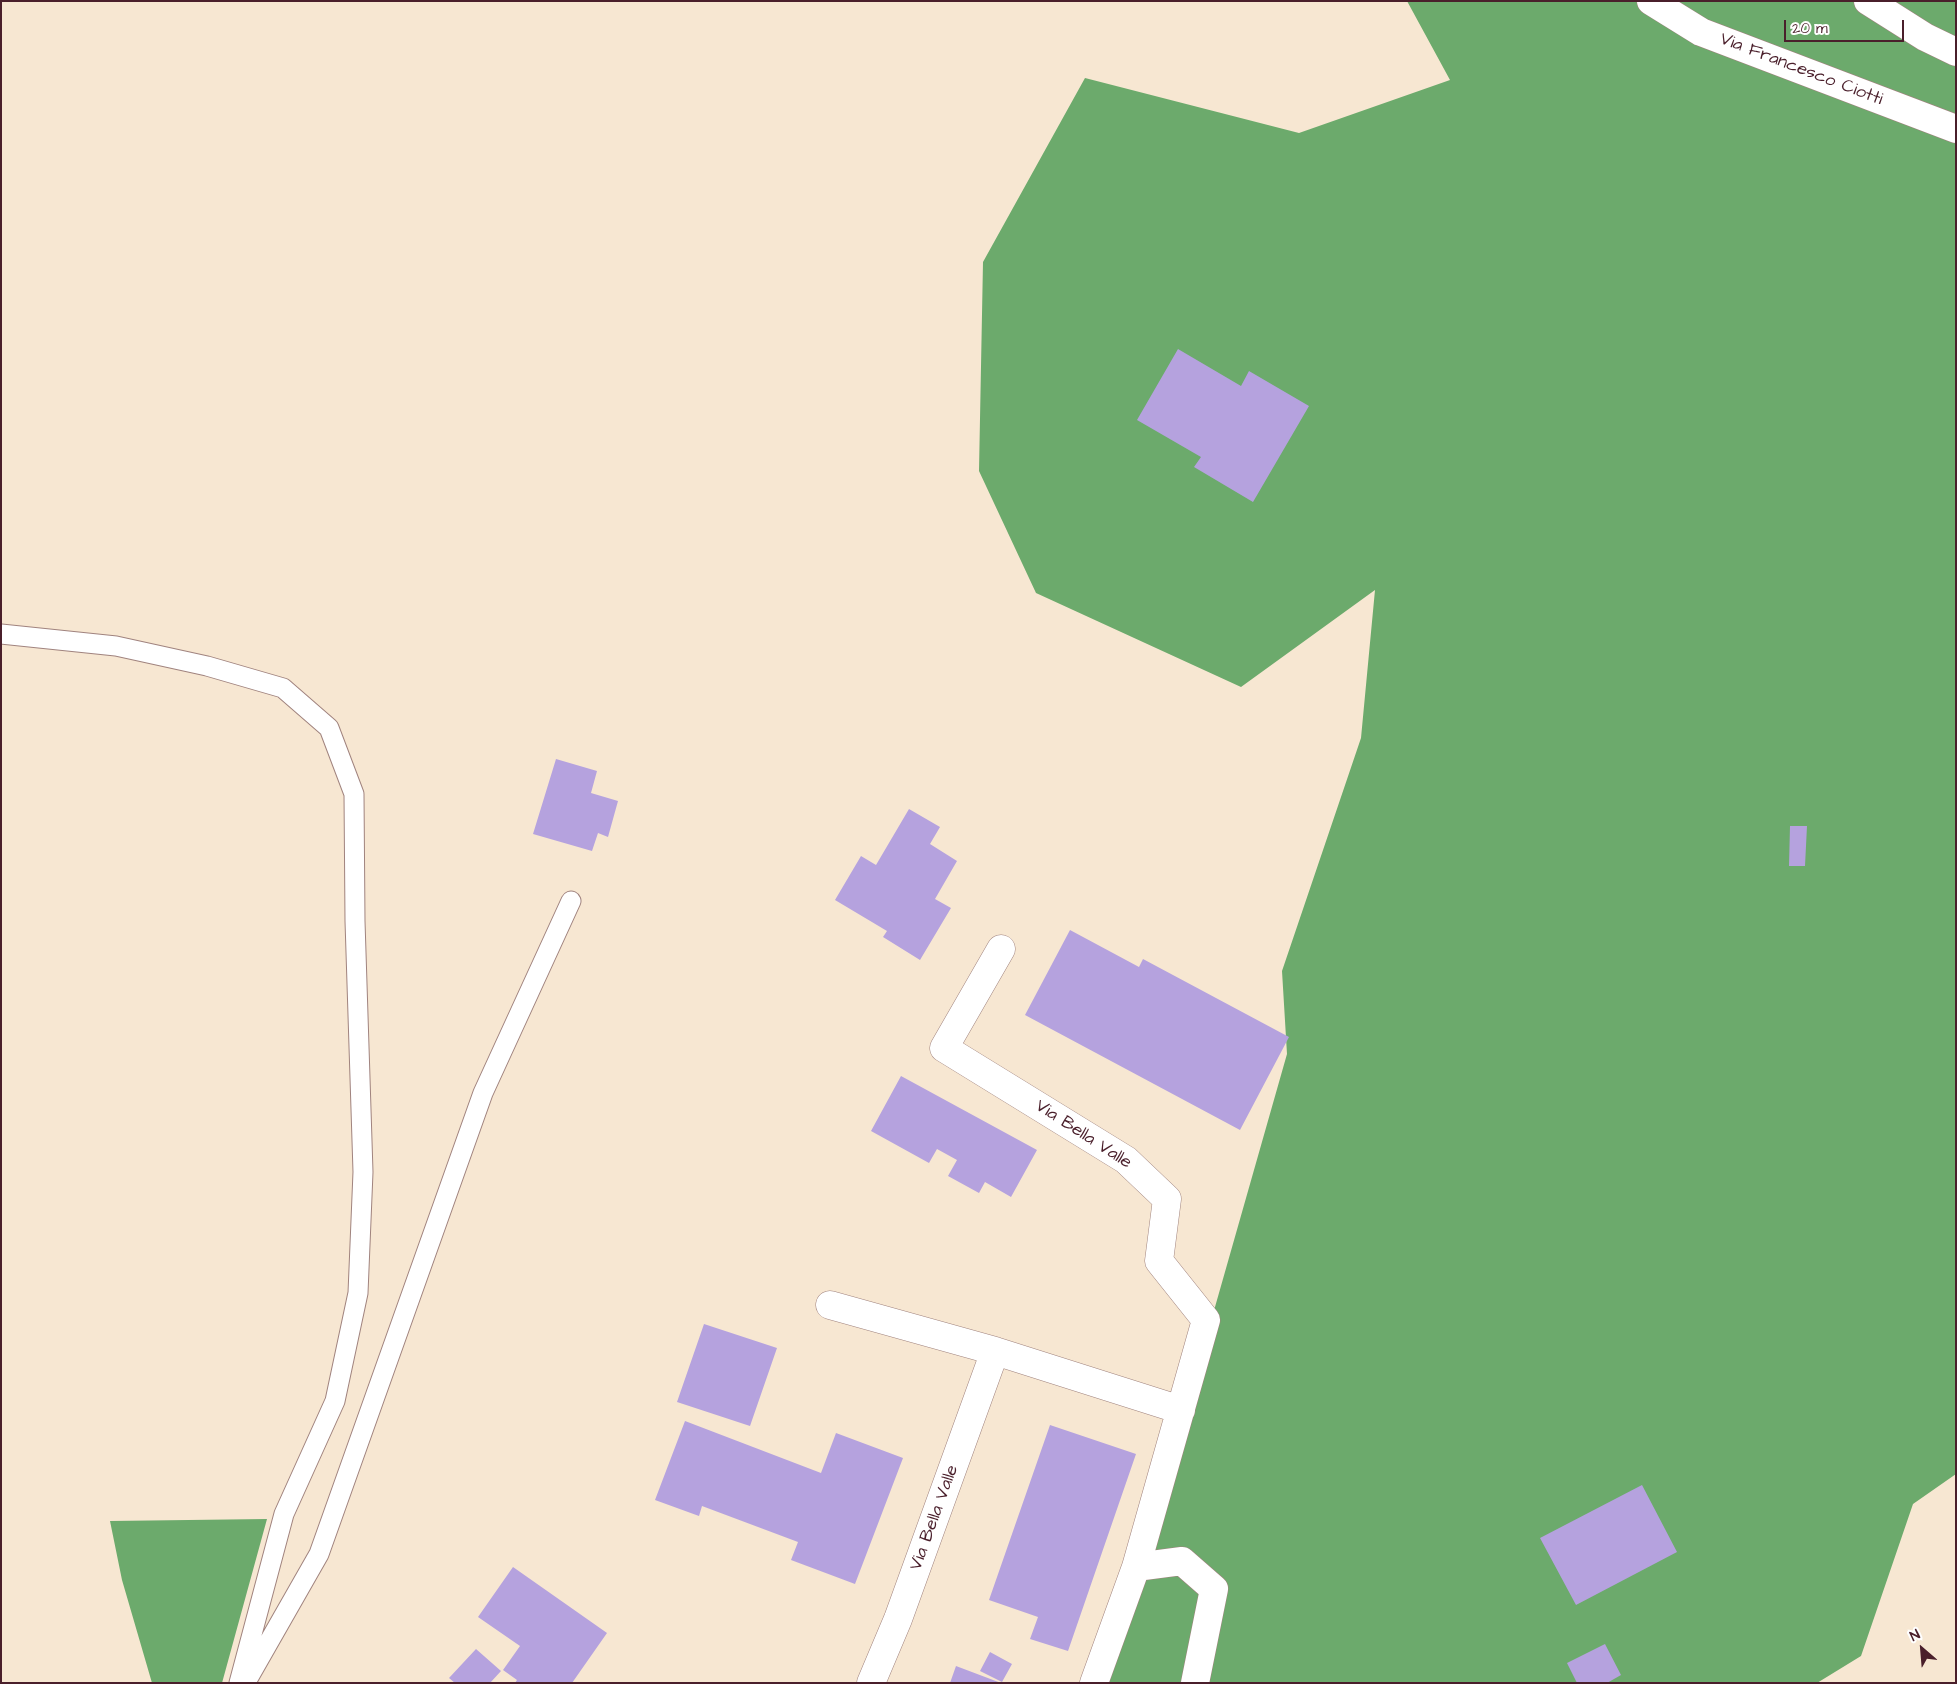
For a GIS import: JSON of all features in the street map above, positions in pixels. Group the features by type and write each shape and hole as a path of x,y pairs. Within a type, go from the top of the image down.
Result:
{"street":[{"name":"Via Francesco Ciotti","path":"1651,1 1701,32 1956,129"},
{"path":"1868,1 1925,37 1956,52"},
{"name":"Via Bella Valle","path":"1001,949 944,1048 1126,1160 1167,1199 1159,1260 1206,1320 1136,1567 1094,1683"},
{"path":"830,1305 995,1351 1181,1410"},
{"name":"Via Bella Valle","path":"871,1683 898,1619 995,1351"},
{"path":"1136,1567 1182,1561 1214,1589 1195,1683"}],"lane":[{"path":"1,634 116,646 207,666 283,688 329,728 354,794 355,921 363,1172 358,1293 335,1401 284,1514 239,1683"},
{"path":"246,1683 319,1554 483,1093 571,901"}],"green space":[{"path":"1407,1 1956,1 1956,1474 1913,1504 1861,1656 1817,1683 1108,1683 1287,1054 1282,971 1361,738 1375,590 1241,687 1036,593 979,471 983,262 1085,78 1299,133 1450,80"},
{"path":"267,1519 222,1683 152,1683 122,1580 110,1521"}],"building":[{"path":"1178,349 1241,386 1249,371 1309,406 1253,502 1194,467 1201,457 1137,420"},
{"path":"556,759 597,771 591,793 618,801 608,837 598,833 592,851 533,834"},
{"path":"909,809 940,827 930,844 957,861 935,899 951,908 920,960 883,937 887,931 835,900 861,856 876,865"},
{"path":"1790,826 1807,826 1805,866 1789,866"},
{"path":"1070,930 1139,967 1143,959 1289,1037 1240,1130 1025,1015"},
{"path":"901,1076 1037,1150 1011,1197 985,1182 979,1193 948,1176 957,1160 937,1149 929,1163 871,1131"},
{"path":"704,1324 777,1348 750,1426 677,1402"},
{"path":"685,1421 821,1473 836,1433 903,1458 855,1584 791,1560 798,1542 702,1506 699,1516 655,1500"},
{"path":"1050,1425 1136,1454 1068,1651 1030,1639 1038,1617 989,1600"},
{"path":"1642,1485 1677,1552 1576,1605 1540,1538"},
{"path":"513,1567 607,1633 572,1683 515,1683 517,1680 503,1670 520,1646 478,1617"},
{"path":"1605,1644 1621,1675 1607,1683 1577,1683 1567,1663"},
{"path":"476,1649 501,1671 490,1683 455,1683 449,1678"},
{"path":"990,1652 1012,1664 1002,1682 980,1671"},
{"path":"956,1666 1001,1683 950,1683"}]}
